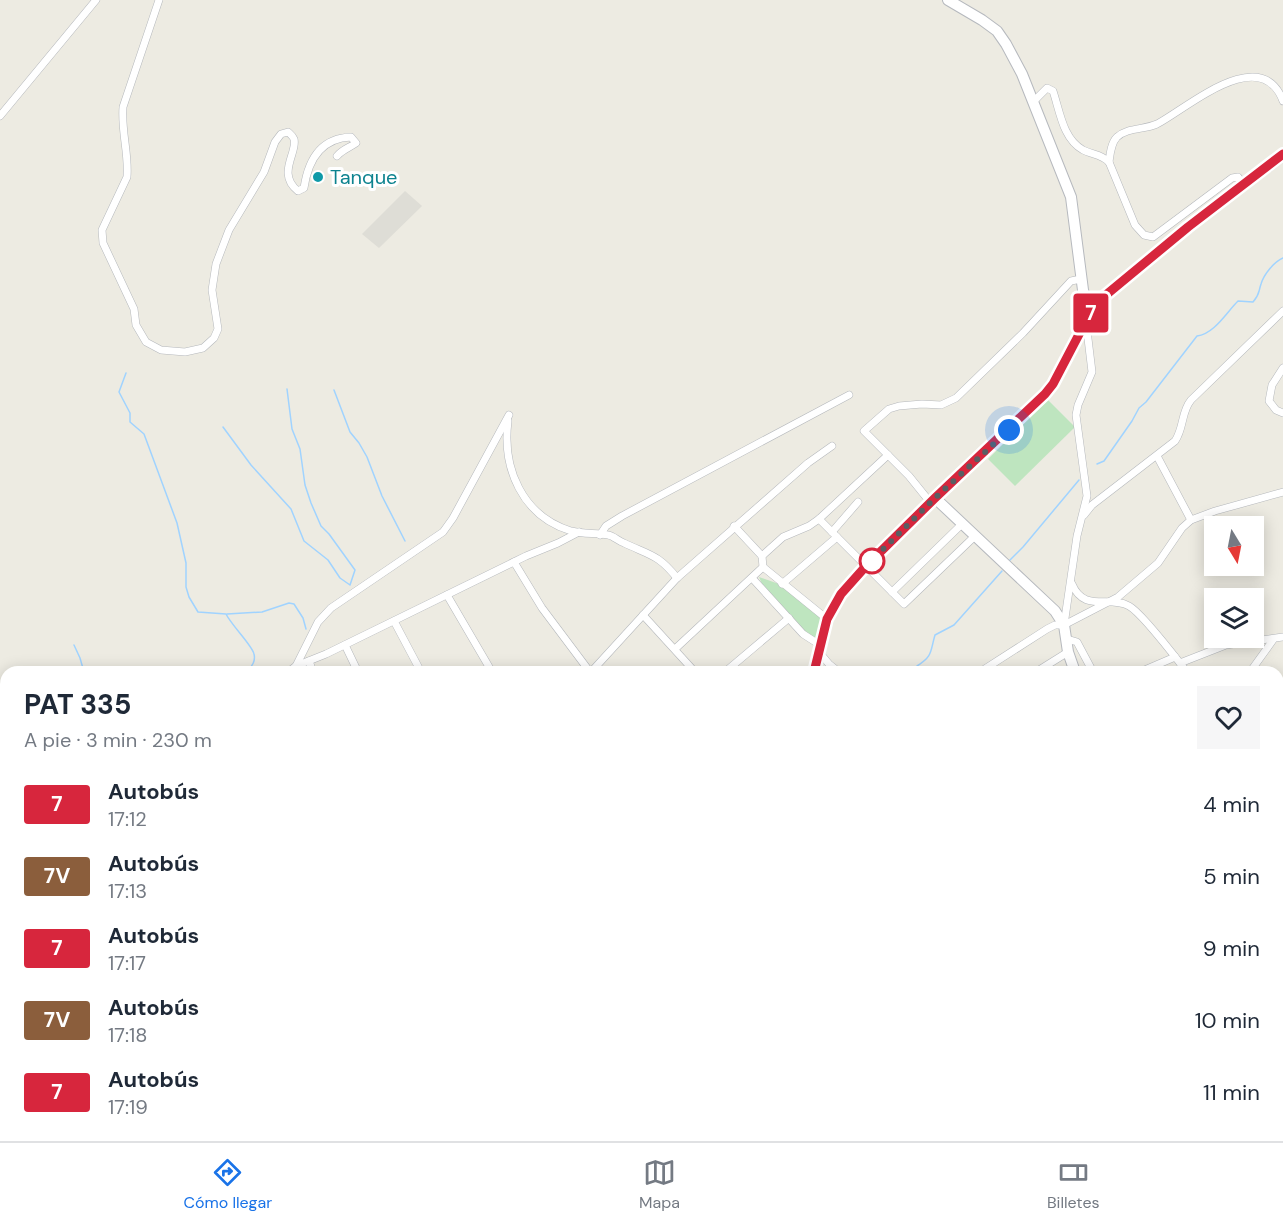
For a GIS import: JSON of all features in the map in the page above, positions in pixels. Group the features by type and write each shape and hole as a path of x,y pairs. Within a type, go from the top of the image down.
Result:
{"main road":[{"path":"948,0 982,20 1000,35 1014,57 1071,197 1081,279 1086,302 1093,309"},
{"path":"816,666 827,619 841,594 932,500 1045,394 1053,384 1093,309 1113,288 1283,154"},
{"path":"932,500 962,524 1055,611 1064,625 1068,652 1073,666"}],"street":[{"path":"0,116 96,0"},
{"path":"159,0 123,108 127,177 102,230 103,243 134,309 136,325 146,342 160,350 185,352 203,348 214,338 218,328 212,290 216,264 229,230 264,172 275,142 281,134 288,132 294,138 295,146 288,167 290,180 298,191 304,188 306,171 318,152 342,137 351,137 356,143 350,148 343,149 337,156"},
{"path":"1108,162 1115,139 1121,134 1157,124 1230,80 1257,78 1267,81 1278,90 1283,101"},
{"path":"1033,102 1047,88 1053,92 1068,137 1082,150 1103,157 1108,162 1135,225 1150,237 1232,178 1238,177 1244,185"},
{"path":"932,500 864,431 889,409 922,404 941,405 956,398 1023,333 1071,281 1081,279"},
{"path":"1082,518 1092,505 1157,456 1178,437 1183,413 1191,400 1283,311"},
{"path":"1064,625 1072,583 1077,536 1088,489 1076,415 1092,372 1086,321"},
{"path":"1283,368 1272,385 1269,401 1276,410 1283,413"},
{"path":"600,534 606,526 622,516 849,395"},
{"path":"296,666 318,622 331,608 443,532 453,518 509,415 507,457 521,492 531,506 554,524 579,532 611,536 656,556 665,562 677,578"},
{"path":"596,666 677,578 734,526 808,463 832,446"},
{"path":"762,556 783,537 819,519 888,455"},
{"path":"1157,456 1191,520"},
{"path":"989,666 1047,629 1055,625 1064,625 1118,597 1158,563 1182,528 1191,520 1283,492"},
{"path":"782,584 834,534 858,502"},
{"path":"819,519 904,604 975,536"},
{"path":"892,592 962,524"},
{"path":"734,526 762,556 763,567 827,619"},
{"path":"296,666 345,645 579,532"},
{"path":"514,562 542,609 586,666"},
{"path":"675,648 763,567"},
{"path":"752,578 803,634 820,648 827,666"},
{"path":"1072,583 1076,592 1088,601 1124,603 1136,610 1182,666"},
{"path":"447,594 489,666"},
{"path":"643,615 690,666"},
{"path":"732,666 789,618"},
{"path":"394,621 418,666"},
{"path":"1180,663 1226,645 1283,637"},
{"path":"1067,639 1077,642 1090,666"},
{"path":"1254,666 1273,639"},
{"path":"345,645 355,666"},
{"path":"1046,666 1068,652"},
{"path":"1154,666 1175,657"},
{"path":"309,661 311,666"}],"shaded area":[{"path":"405,191 422,206 379,248 362,234"}],"green space":[{"path":"1048,400 1075,427 1015,486 988,459"},
{"path":"759,577 779,584 823,619 819,640 805,632 762,584"}],"waterway":[{"path":"1097,464 1104,461 1139,408 1197,336 1214,327 1238,301 1253,302 1267,272 1283,258"},
{"path":"126,373 119,392 130,413 130,422 144,434 177,523 186,563 186,587 189,597 198,612 226,614 250,646 254,654 252,666"},
{"path":"223,427 251,465 291,509 304,541 328,560 340,578 350,585 355,570 321,526 305,485 300,449 292,429 287,389"},
{"path":"334,390 350,432 367,457 382,496 405,541"},
{"path":"1010,560 1079,480"},
{"path":"917,666 930,653 935,635 954,625 1002,571"},
{"path":"227,614 262,612 289,603 294,604 303,618 306,629"},
{"path":"74,645 82,666"}],"bus line":[{"name":"7","path":"815,666 827,619 832,606 841,594 935,498 1034,407 1053,384 1086,321 1101,299 1188,227 1283,154"}],"place":[{"name":"Tanque","path":"318,177"}],"route":[{"path":"872,561 866,566 1009,430"}]}
